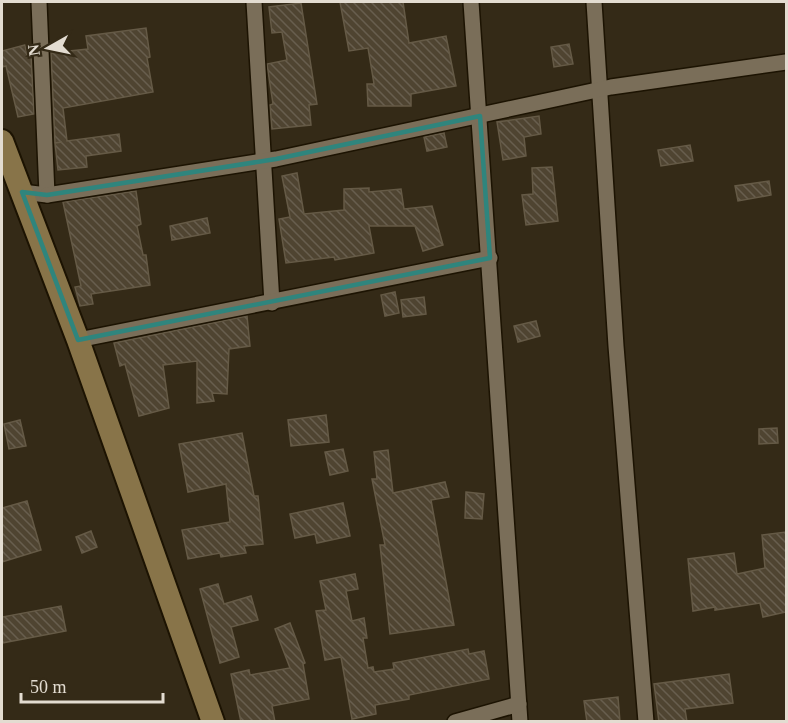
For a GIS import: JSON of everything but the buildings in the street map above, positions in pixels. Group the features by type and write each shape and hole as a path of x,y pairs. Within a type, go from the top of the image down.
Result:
{"main road":[{"path":"2,141 78,340 213,722"}],"street":[{"path":"39,2 47,195"},
{"path":"254,2 272,303"},
{"path":"471,2 520,722"},
{"path":"594,2 616,346 646,722"},
{"path":"22,192 47,195 264,161 600,89 786,62"},
{"path":"78,340 490,258"},
{"path":"455,722 519,704"}],"highlighted area":[{"path":"480,116 490,258 78,340 22,192 47,195 276,159"}]}
